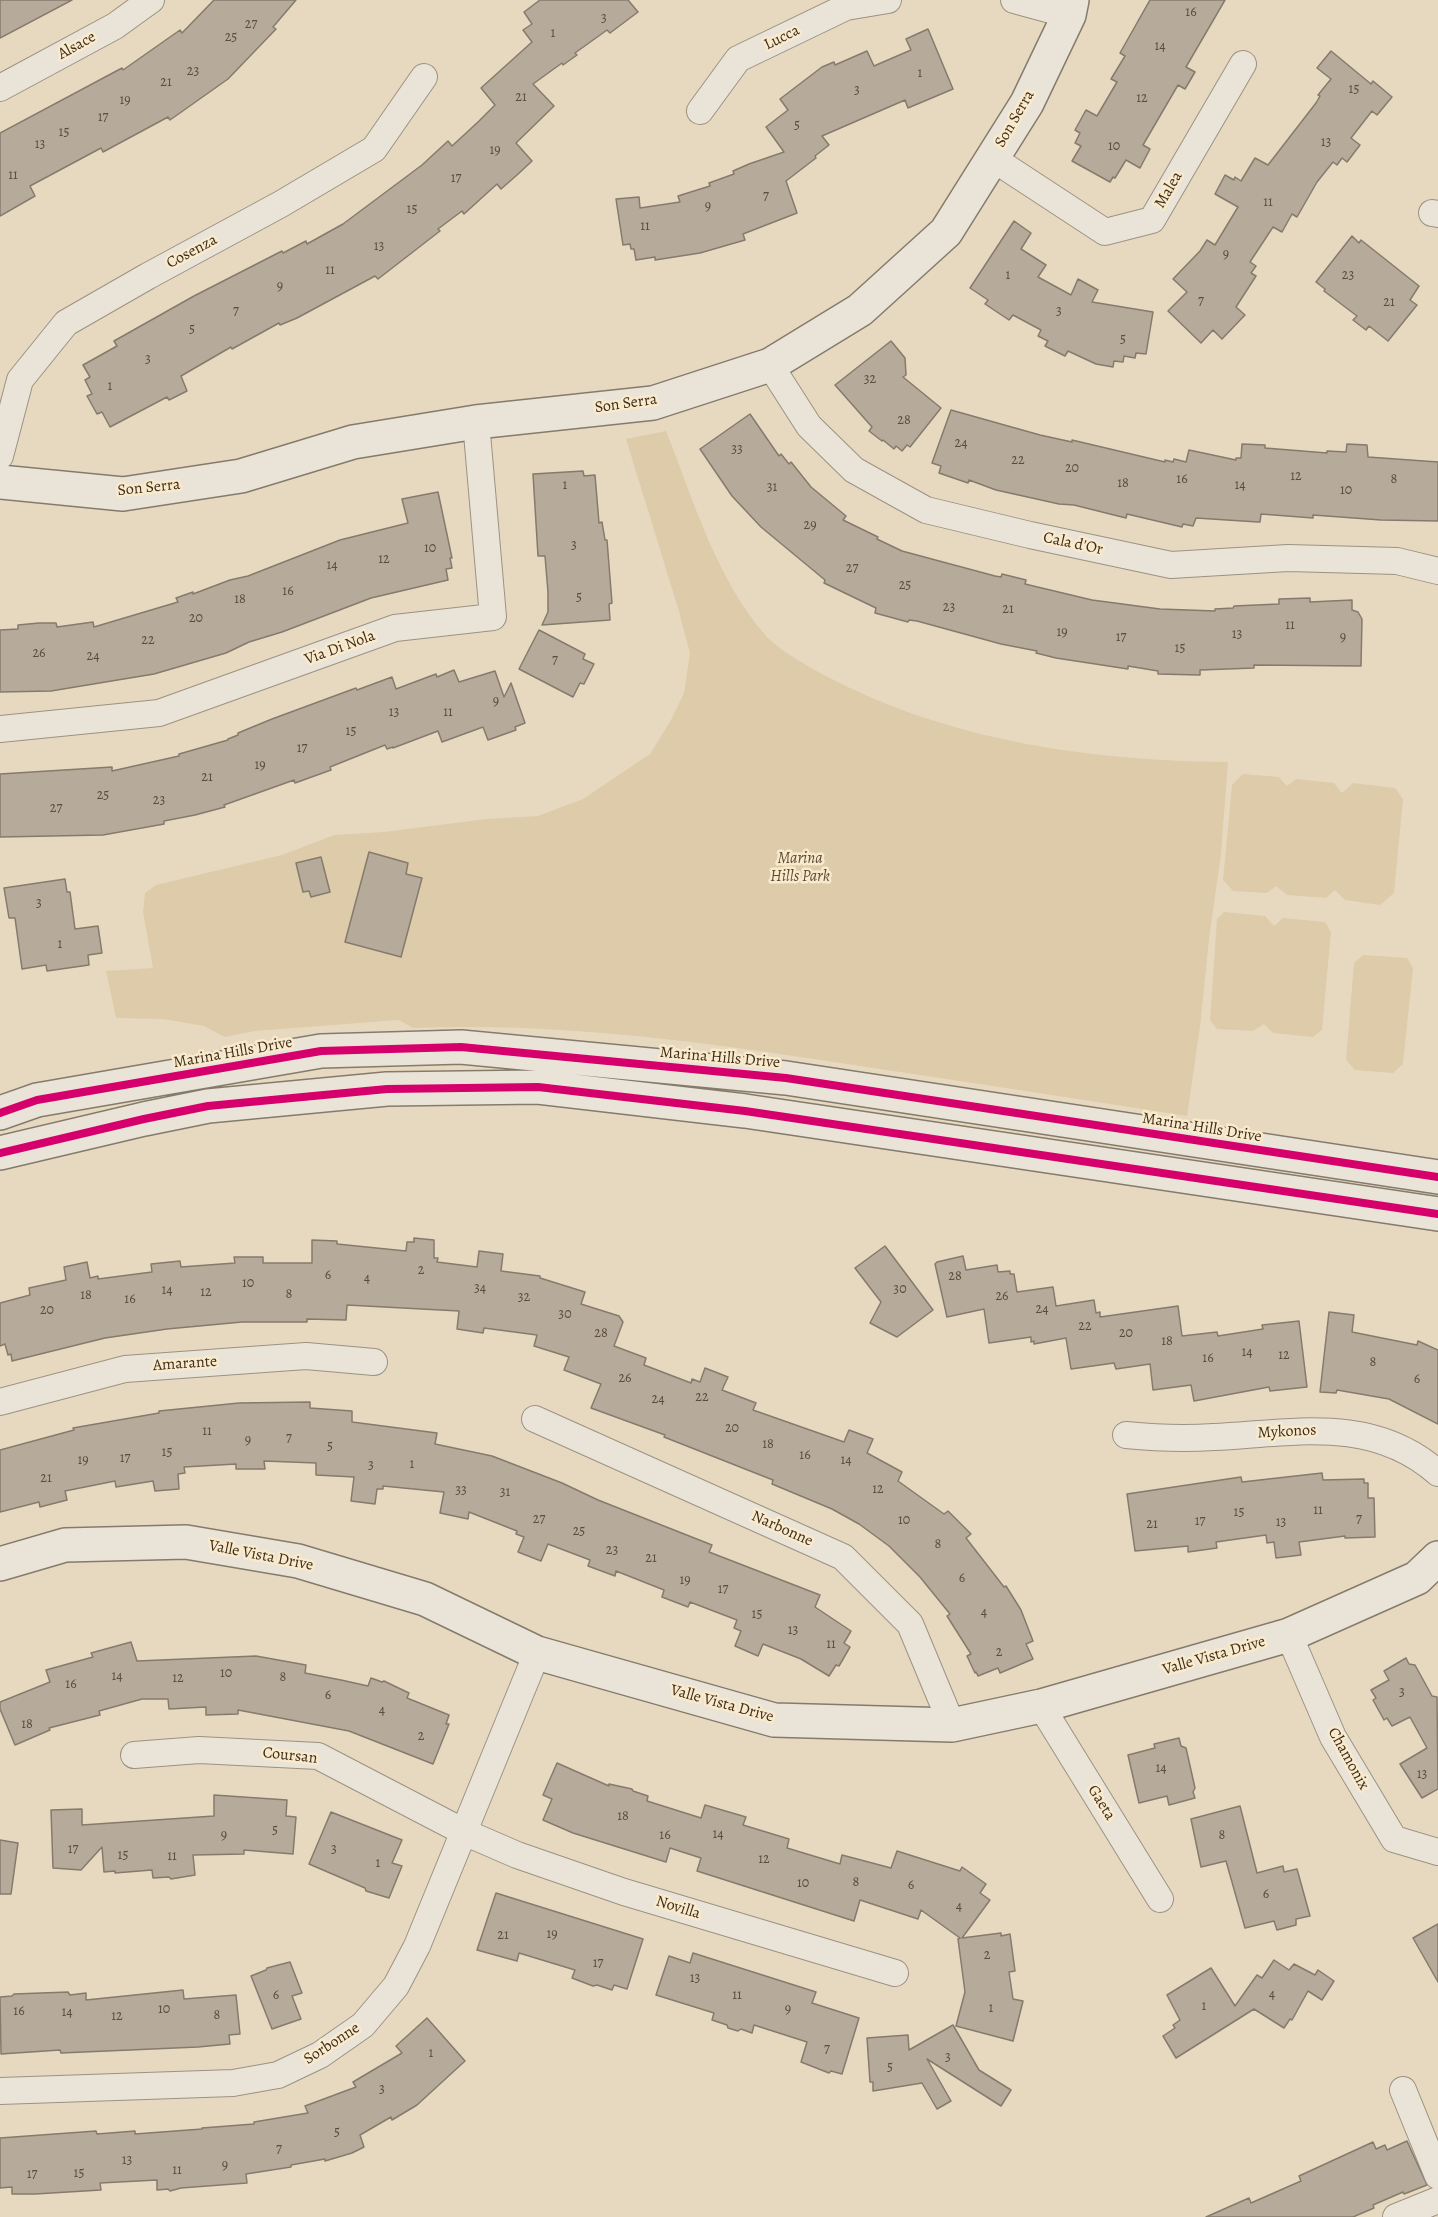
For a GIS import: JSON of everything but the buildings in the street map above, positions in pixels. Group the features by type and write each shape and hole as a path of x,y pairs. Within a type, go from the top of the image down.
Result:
{"street":[{"name":"Alsace","path":"0,88 115,26 151,0"},
{"name":"Lucca","path":"700,111 738,59 846,7 888,0"},
{"path":"1014,0 1070,7"},
{"name":"Son Serra","path":"0,482 123,494 241,476 353,442 476,422 653,402 770,365 860,310 946,232 1027,103 1070,7"},
{"name":"Malea","path":"992,158 1105,232 1152,220 1243,64"},
{"name":"Cosenza","path":"0,456 21,380 66,323 281,204 374,149 424,77"},
{"name":"Cala d'Or","path":"770,365 809,426 854,470 926,510 1030,536 1171,565 1288,558 1397,561 1438,571"},
{"name":"Via Di Nola","path":"0,729 159,713 395,628 493,617 476,422"},
{"name":"Marina Hills Drive","path":"0,1113 37,1100 321,1051 461,1047 786,1078 1438,1177"},
{"path":"0,1153 208,1106 387,1089 538,1087 745,1111 1438,1214"},
{"name":"Amarante","path":"0,1402 125,1369 306,1356 374,1362"},
{"name":"Narbonne","path":"535,1419 843,1557 910,1624 952,1725"},
{"name":"Mykonos","path":"1126,1436 1165,1439 1302,1430 1335,1431 1367,1436 1396,1446 1423,1460 1438,1473"},
{"name":"Valle Vista Drive","path":"0,1564 65,1545 186,1542 298,1561 425,1599 537,1653 774,1720 952,1725 1041,1706 1289,1635 1417,1578 1438,1558"},
{"name":"Chamonix","path":"1289,1635 1334,1737 1394,1839 1438,1852"},
{"name":"Sorbonne","path":"0,2091 233,2083 278,2075 320,2055 363,2025 396,1986 417,1946 537,1653"},
{"name":"Gaeta","path":"1041,1706 1160,1899"},
{"name":"Coursan","path":"134,1755 199,1750 318,1756 464,1832"},
{"name":"Novilla","path":"464,1832 517,1855 624,1892 895,1973"},
{"path":"1404,2090 1438,2176"},
{"path":"1396,2217 1438,2200"}],"green space":[{"name":"Marina Hills Park","path":"666,431 708,538 734,590 767,637 779,648 805,664 875,699 972,732 1074,752 1177,761 1228,762 1221,854 1187,1116 804,1058 637,1036 525,1028 413,1028 399,1020 255,1031 225,1037 204,1026 163,1019 116,1018 106,971 153,968 143,912 145,893 156,885 282,855 334,835 384,832 486,819 538,816 583,799 650,754 684,693 690,653 626,439"},
{"path":"1243,774 1279,777 1287,786 1296,779 1334,783 1342,793 1353,783 1395,788 1403,799 1394,893 1380,905 1345,900 1335,890 1326,898 1287,895 1276,886 1267,893 1233,891 1223,880 1232,785"},
{"path":"1224,912 1265,916 1274,926 1283,918 1325,922 1331,932 1322,1030 1313,1037 1273,1033 1264,1024 1253,1031 1217,1029 1210,1020 1217,919"},
{"path":"1363,955 1407,958 1413,968 1403,1064 1393,1073 1355,1070 1346,1060 1354,963"}],"cycle path":[{"path":"0,1113 37,1100 321,1051 461,1047 786,1078 1438,1177"},
{"path":"0,1153 208,1106 387,1089 538,1087 745,1111 1438,1214"}]}
